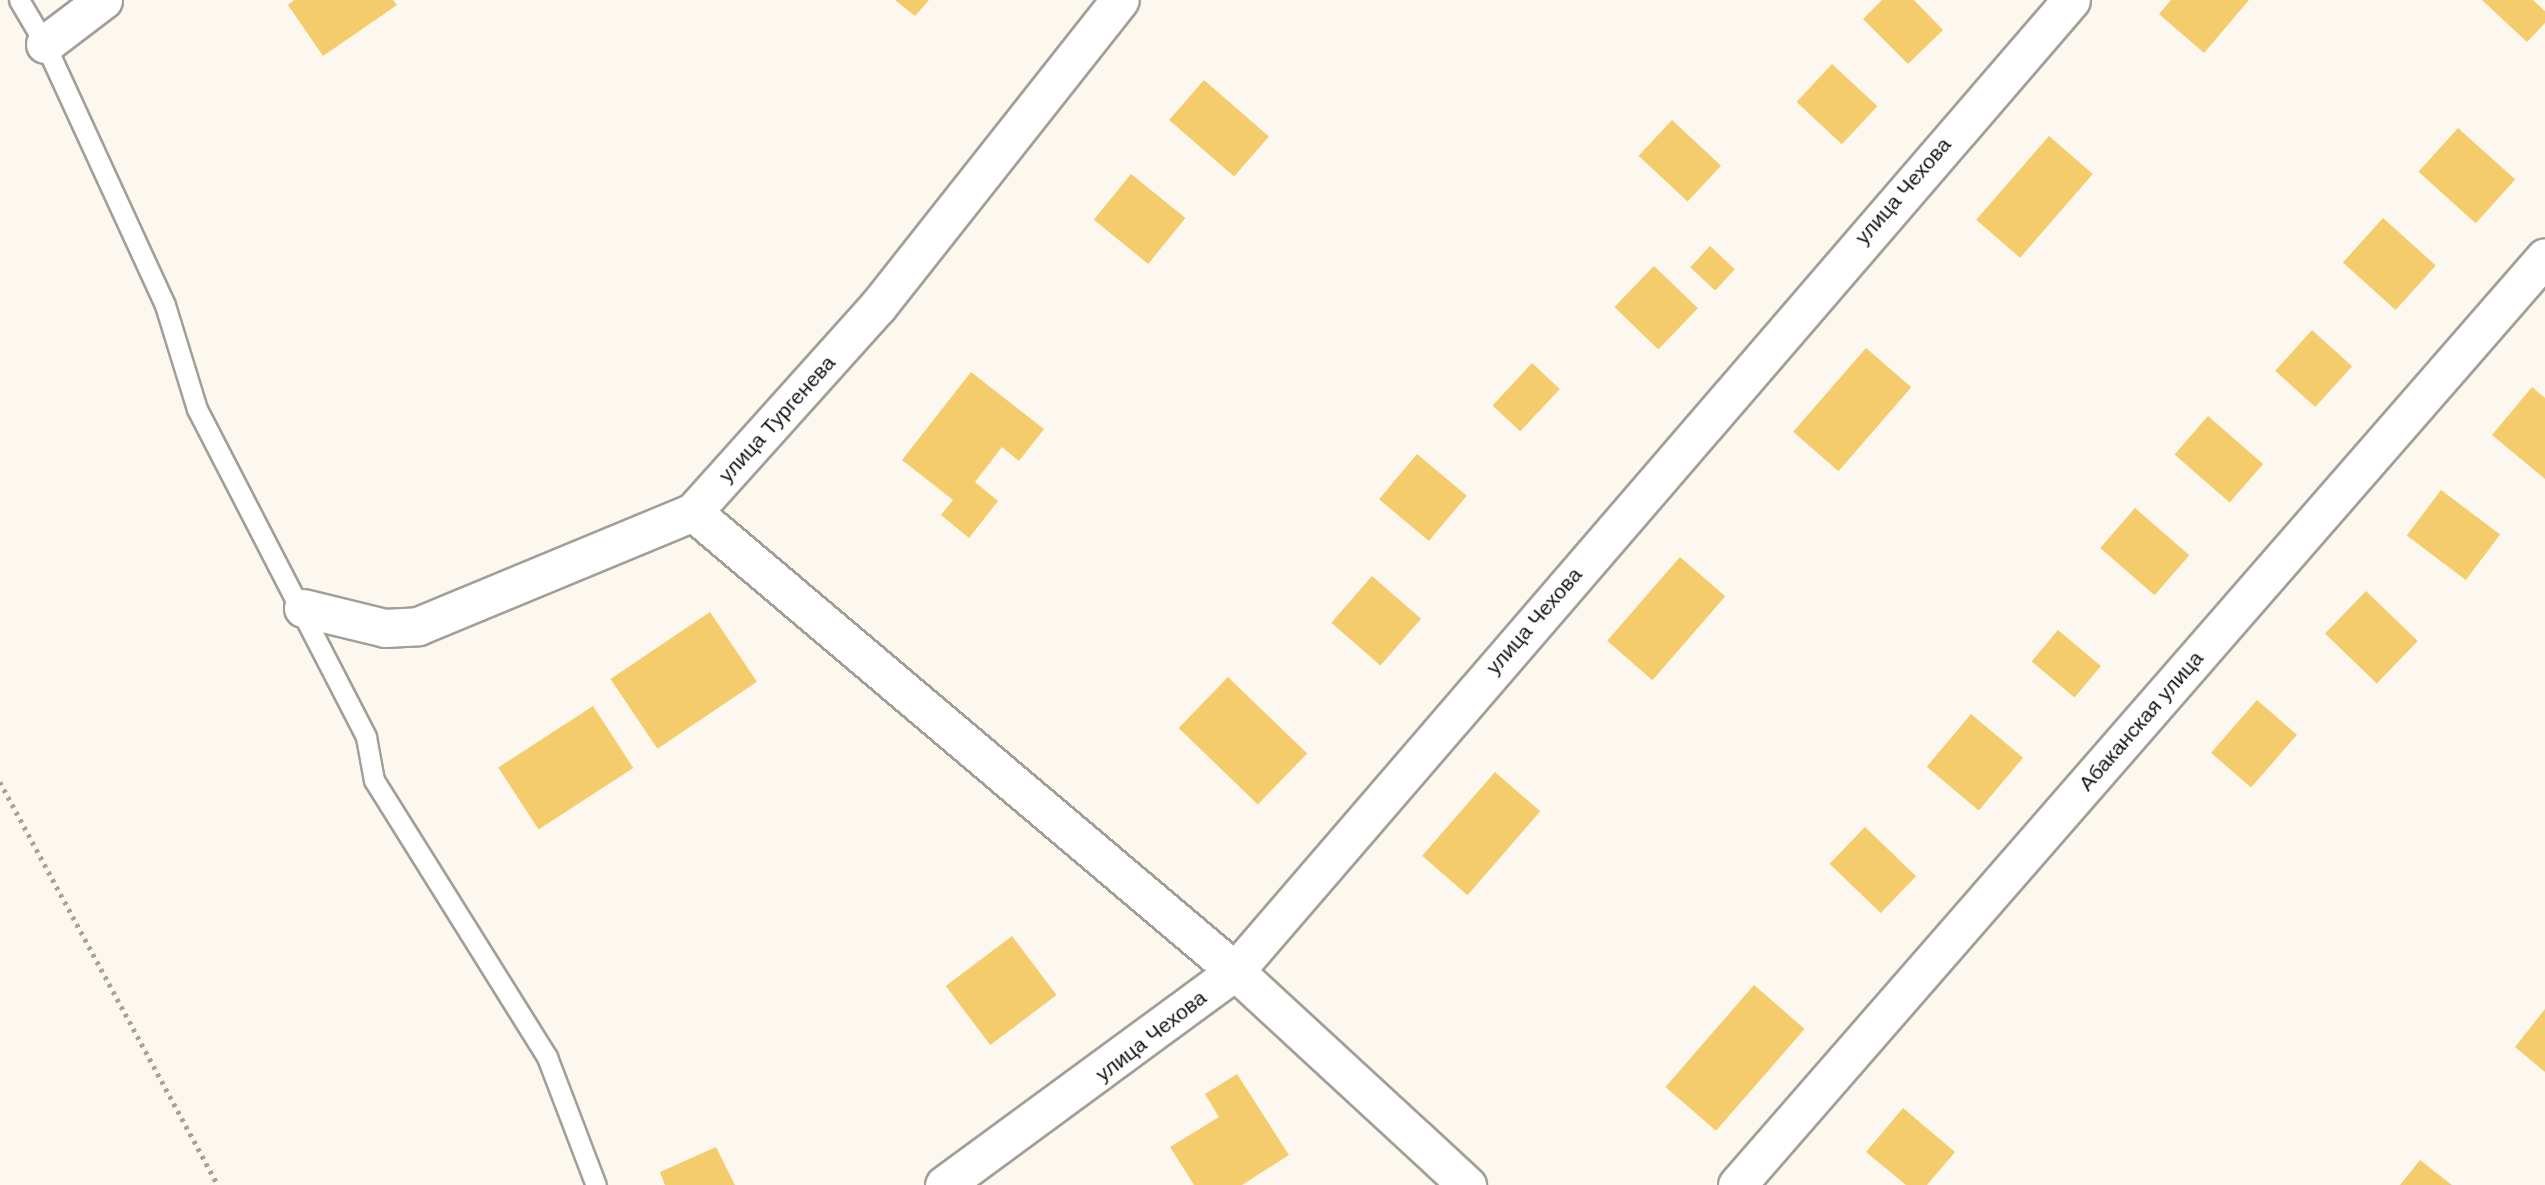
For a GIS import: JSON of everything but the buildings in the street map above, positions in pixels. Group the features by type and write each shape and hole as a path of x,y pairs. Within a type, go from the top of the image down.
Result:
{"street":[{"path":"45,44 103,0"},
{"name":"улица Тургенева","path":"303,608 385,628 418,626 694,512 878,306 1120,0"},
{"name":"улица Чехова","path":"944,1185 1235,971 2071,0"},
{"name":"Абаканская улица","path":"1737,1185 2545,257"},
{"path":"694,512 1235,971 1467,1185"}],"lane":[{"path":"19,0 45,44 165,305 197,409 303,608 366,737 374,780 547,1057 596,1185"}],"path":[{"path":"0,782 218,1185"}]}
